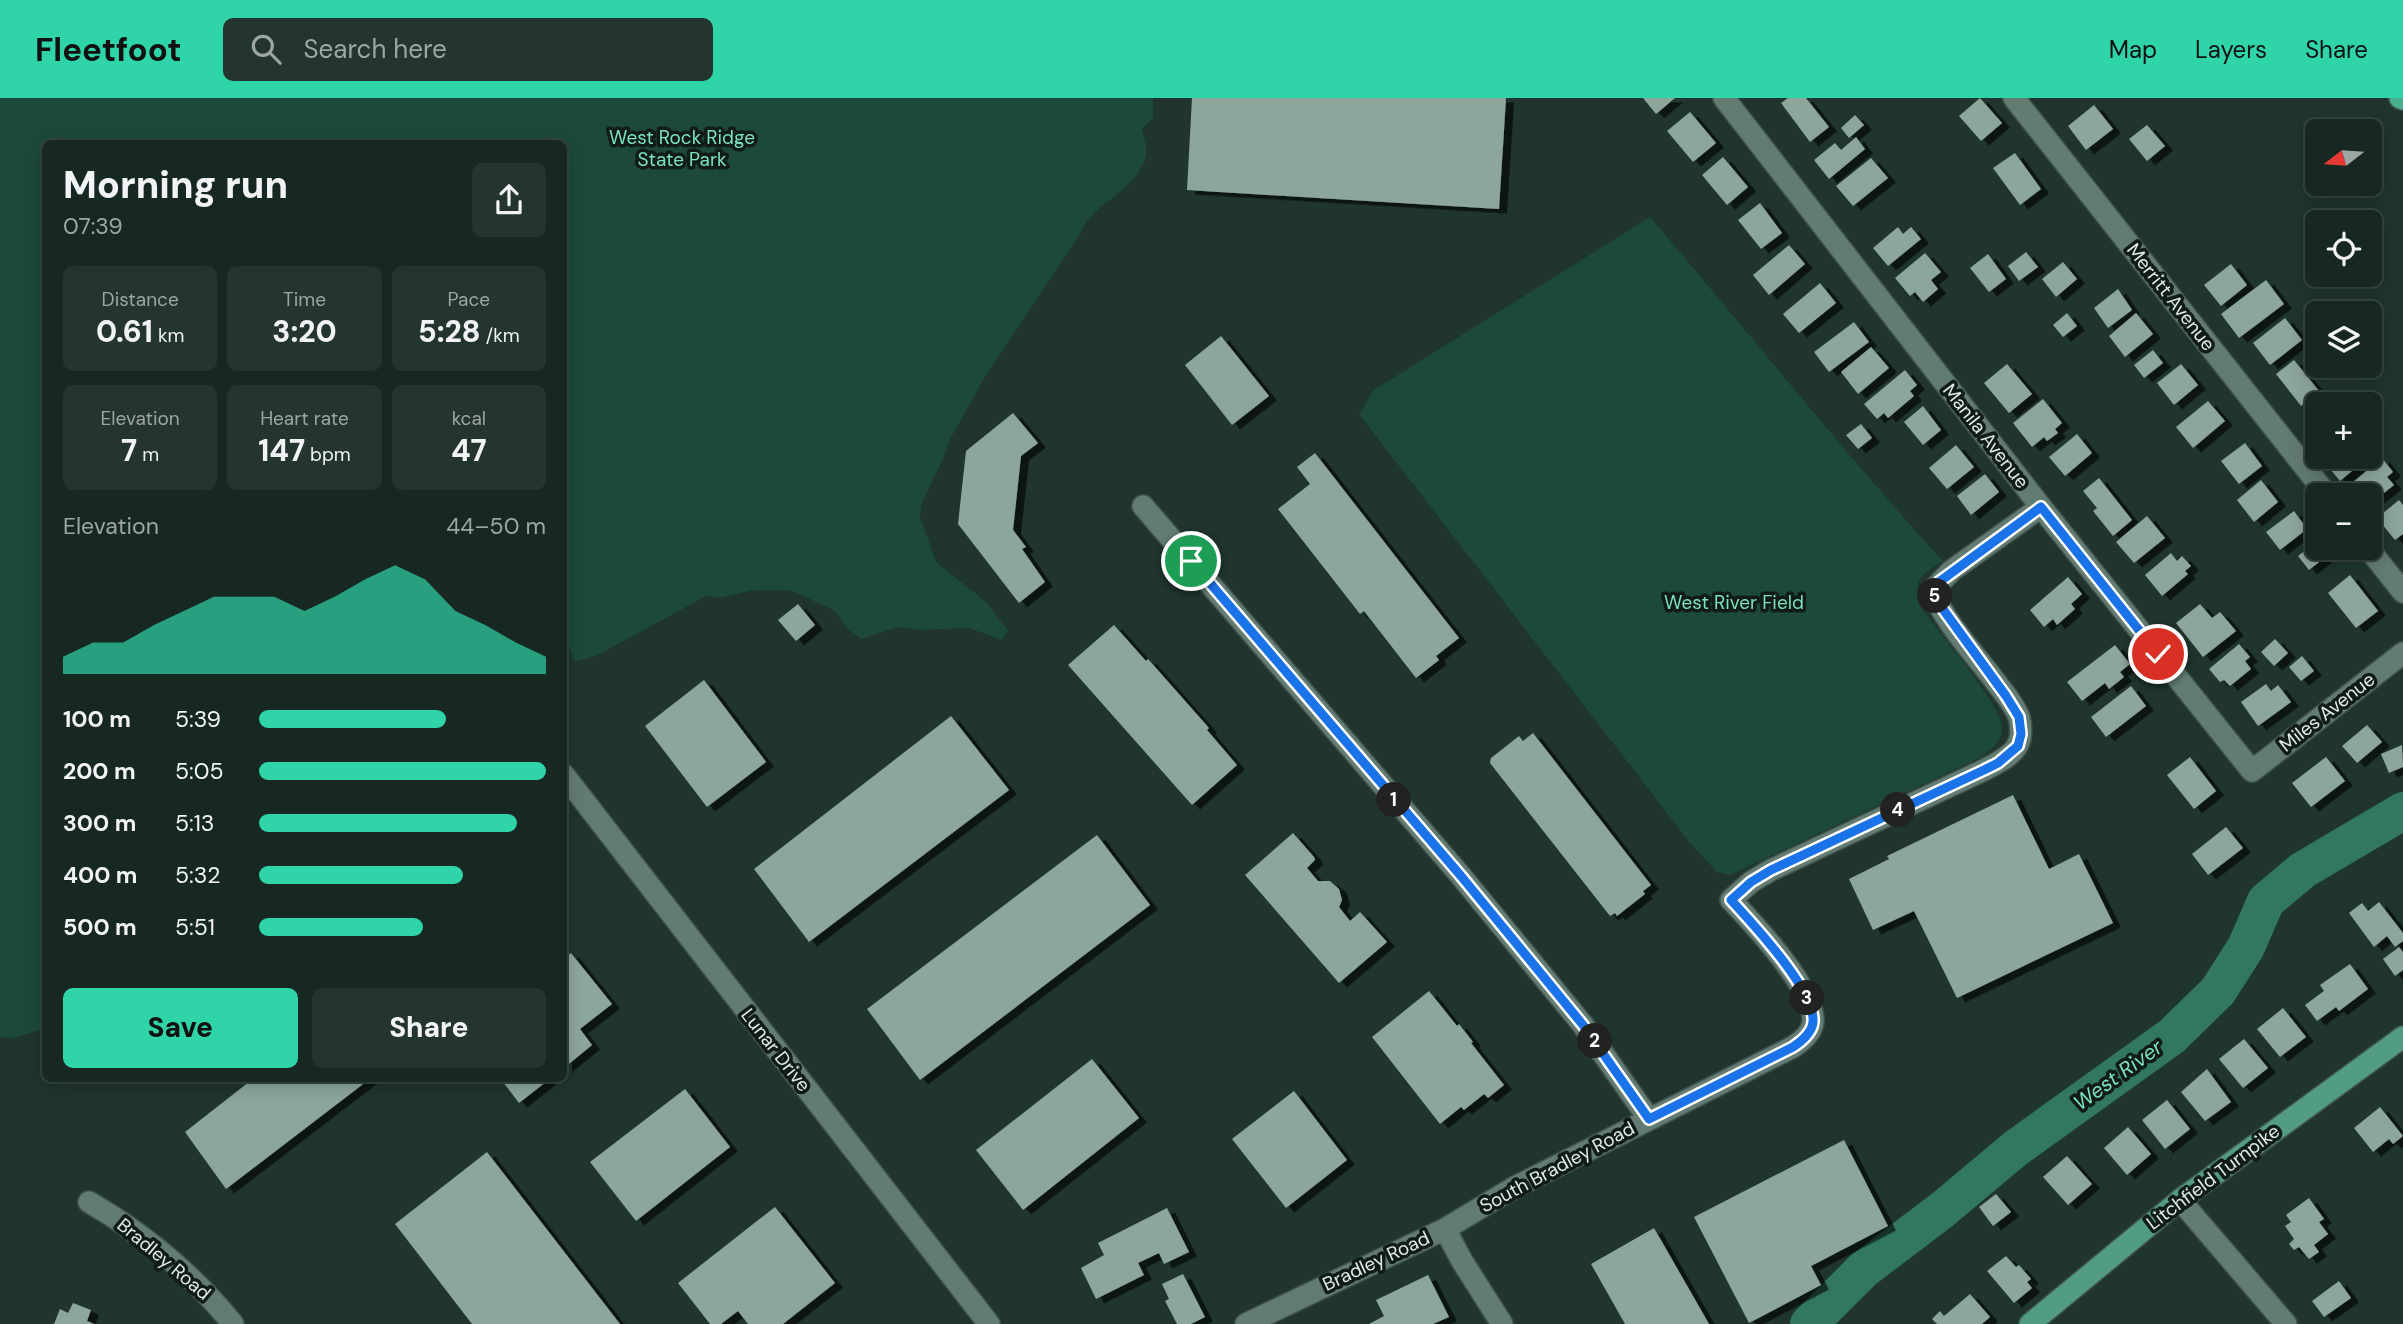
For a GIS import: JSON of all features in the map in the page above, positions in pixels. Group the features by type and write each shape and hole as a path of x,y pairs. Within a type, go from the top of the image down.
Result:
{"main road":[{"name":"Litchfield Turnpike","path":"2030,1324 2180,1200 2403,1037"}],"street":[{"name":"Manila Avenue","path":"1724,98 2041,507 2252,771"},
{"name":"Merritt Avenue","path":"2014,98 2318,483"},
{"path":"1143,506 1461,876 1583,1025 1649,1119"},
{"name":"South Bradley Road","path":"1445,1229 1515,1187 1793,1047 1809,1033 1813,1023 1812,1010 1800,984 1731,900 1751,882 1771,870 1998,763 2018,746 2021,734 2019,717 1947,617 1933,590 1951,571 2041,507"},
{"path":"2378,560 2403,592"},
{"name":"Miles Avenue","path":"2252,771 2403,653"},
{"name":"Lunar Drive","path":"567,779 989,1324"},
{"path":"2180,1200 2286,1324"},
{"name":"Bradley Road","path":"89,1202 161,1251 210,1296 233,1324"},
{"name":"Bradley Road","path":"1246,1324 1445,1229 1502,1324"}],"green space":[{"name":"West Rock Ridge State Park","path":"0,98 1153,98 1153,119 1142,128 1146,156 1141,169 1124,189 1086,222 986,375 950,439 921,505 920,517 936,562 985,601 1008,631 1002,640 969,628 921,630 898,627 861,639 848,629 835,611 791,590 754,590 718,598 706,596 598,655 575,662 567,642 567,140 42,140 42,1029 14,1038 0,1037"},
{"name":"West River Field","path":"1650,217 1831,433 1943,561 1924,574 1918,584 1920,606 1980,685 1999,716 2002,727 1998,741 1981,757 1730,875 1717,872 1691,844 1359,414 1374,390"}],"building":[{"path":"1192,98 1506,98 1499,209 1187,190"},
{"path":"1643,98 1675,98 1656,114"},
{"path":"1788,98 1806,98 1829,127 1810,142 1781,103"},
{"path":"1980,98 2002,123 1981,141 1959,116"},
{"path":"2094,105 2113,129 2086,150 2068,126"},
{"path":"1690,112 1716,143 1693,162 1667,131"},
{"path":"1855,115 1864,125 1849,138 1841,128"},
{"path":"2147,125 2165,146 2147,161 2129,139"},
{"path":"1856,137 1865,149 1829,179 1814,160 1835,143 1841,150"},
{"path":"2015,153 2041,189 2020,205 1993,168"},
{"path":"1723,157 1748,187 1727,205 1702,175"},
{"path":"1871,158 1888,178 1853,206 1836,186"},
{"path":"1760,203 1782,233 1761,249 1738,220"},
{"path":"1898,227 1903,234 1911,227 1921,239 1888,266 1873,248"},
{"path":"1789,245 1805,264 1769,295 1753,275"},
{"path":"2026,252 2038,267 2019,281 2008,266"},
{"path":"1925,253 1941,272 1931,280 1938,289 1923,302 1915,292 1910,296 1895,278"},
{"path":"1988,254 2006,279 1989,292 1970,268"},
{"path":"2063,262 2077,279 2056,297 2042,279"},
{"path":"2231,264 2247,285 2221,306 2204,285"},
{"path":"2266,280 2284,304 2239,338 2221,314"},
{"path":"1820,283 1836,303 1799,333 1783,314"},
{"path":"2118,289 2132,310 2108,328 2094,308"},
{"path":"2067,313 2077,326 2063,337 2053,325"},
{"path":"2136,313 2153,334 2125,357 2109,336"},
{"path":"2285,318 2302,340 2270,365 2253,343"},
{"path":"1854,322 1869,342 1829,372 1814,352"},
{"path":"1221,336 1269,396 1232,425 1185,365"},
{"path":"1871,347 1889,368 1858,394 1841,372"},
{"path":"2153,350 2163,363 2144,378 2134,365"},
{"path":"2294,360 2305,374 2305,378 2309,378 2319,391 2305,392 2305,403 2301,406 2276,374"},
{"path":"2007,364 2032,394 2009,413 1984,383"},
{"path":"2181,364 2198,385 2174,405 2157,383"},
{"path":"1905,370 1917,385 1910,391 1914,396 1888,418 1884,413 1877,419 1864,404"},
{"path":"2043,399 2062,423 2055,429 2058,433 2047,441 2044,437 2032,447 2013,423"},
{"path":"2208,401 2225,421 2193,448 2176,427"},
{"path":"1923,406 1941,430 1923,445 1904,422"},
{"path":"1013,413 1038,443 1021,456 1013,530 1026,547 1022,549 1045,582 1019,603 958,524 966,451"},
{"path":"1861,424 1872,438 1858,449 1846,435"},
{"path":"2077,434 2092,453 2065,476 2049,457"},
{"path":"2245,443 2262,466 2239,484 2221,461"},
{"path":"1956,445 1974,467 1947,489 1929,468"},
{"path":"1315,453 1459,638 1436,656 1439,660 1416,678 1364,611 1360,614 1278,509 1310,484 1297,467"},
{"path":"2382,458 2393,472 2387,477 2394,485 2382,494 2382,483 2352,483 2369,469 2382,469"},
{"path":"2330,469 2354,469 2340,481"},
{"path":"1985,474 1999,492 1971,515 1957,496"},
{"path":"2099,478 2132,520 2113,536 2093,511 2097,508 2083,491"},
{"path":"2261,480 2278,502 2254,522 2237,500"},
{"path":"2399,500 2403,505 2403,534 2395,540 2382,524 2382,514"},
{"path":"2294,511 2305,526 2305,531 2280,550 2266,532"},
{"path":"2147,516 2165,538 2134,563 2116,542"},
{"path":"2305,550 2305,560 2322,560 2309,570 2298,556"},
{"path":"2171,553 2177,561 2182,556 2191,566 2185,571 2188,574 2162,596 2145,575"},
{"path":"2350,575 2378,611 2356,628 2328,593"},
{"path":"2068,577 2082,594 2071,604 2075,609 2057,625 2053,619 2044,627 2030,610"},
{"path":"798,604 815,625 796,641 778,620"},
{"path":"2200,604 2212,618 2220,612 2236,631 2203,657 2176,623"},
{"path":"1114,625 1209,728 1207,730 1237,765 1192,805 1068,665"},
{"path":"2275,639 2288,653 2274,666 2261,652"},
{"path":"2239,644 2250,657 2245,661 2251,669 2230,686 2224,680 2220,682 2209,669"},
{"path":"2115,645 2130,664 2120,672 2124,677 2109,689 2105,683 2082,701 2067,682"},
{"path":"2302,656 2314,671 2301,681 2289,667"},
{"path":"704,680 766,762 707,807 645,726"},
{"path":"2266,684 2271,691 2278,685 2291,702 2258,726 2241,702"},
{"path":"2131,686 2146,706 2106,737 2091,717"},
{"path":"951,716 1009,790 809,942 754,869"},
{"path":"2367,725 2382,742 2357,763 2342,746"},
{"path":"1533,733 1651,885 1643,891 1645,894 1617,916 1615,913 1610,916 1490,763 1491,758 1519,736 1523,741"},
{"path":"2402,745 2403,767 2389,773 2381,754"},
{"path":"2190,757 2216,791 2194,809 2167,775"},
{"path":"2326,757 2345,781 2311,807 2292,783"},
{"path":"2013,795 2049,869 2079,854 2113,923 1957,998 1914,911 1873,930 1849,879 1889,859 1887,856"},
{"path":"2226,827 2243,848 2208,875 2192,854"},
{"path":"1293,833 1314,857 1315,860 1307,868 1318,881 1330,881 1339,889 1342,900 1339,907 1350,921 1360,912 1387,942 1339,983 1245,875"},
{"path":"1097,835 1150,905 920,1080 867,1009"},
{"path":"2379,902 2403,933 2403,941 2395,947 2387,936 2374,947 2349,913 2362,903 2368,911"},
{"path":"2399,947 2403,952 2403,970 2395,976 2383,959"},
{"path":"571,953 612,1004 580,1029 592,1045 567,1066 567,956"},
{"path":"2350,964 2368,989 2339,1011 2336,1007 2317,1021 2305,1005 2324,991 2320,985"},
{"path":"1429,991 1457,1026 1459,1024 1504,1085 1488,1098 1484,1094 1464,1110 1461,1107 1440,1124 1372,1037"},
{"path":"2283,1008 2306,1037 2280,1057 2257,1029"},
{"path":"2244,1039 2268,1068 2243,1088 2219,1059"},
{"path":"1092,1059 1139,1118 1023,1210 976,1150"},
{"path":"2207,1069 2231,1102 2205,1121 2181,1092"},
{"path":"249,1082 366,1082 226,1189 185,1132"},
{"path":"503,1082 546,1082 519,1103"},
{"path":"685,1089 730,1147 636,1221 590,1162"},
{"path":"1294,1091 1347,1160 1286,1208 1232,1139"},
{"path":"2167,1100 2190,1129 2165,1149 2142,1120"},
{"path":"2380,1107 2403,1136 2393,1144 2389,1139 2373,1152 2354,1128"},
{"path":"2128,1127 2151,1154 2127,1175 2104,1148"},
{"path":"1844,1140 1888,1226 1811,1266 1821,1285 1749,1323 1694,1217"},
{"path":"487,1152 620,1324 472,1324 395,1224"},
{"path":"2067,1156 2092,1184 2068,1205 2043,1177"},
{"path":"1996,1194 2011,1212 1993,1226 1979,1207"},
{"path":"2309,1198 2324,1219 2319,1222 2328,1234 2314,1245 2319,1252 2309,1259 2299,1247 2294,1250 2289,1244 2294,1239 2285,1226 2291,1222 2286,1215"},
{"path":"775,1207 835,1283 783,1324 748,1324 738,1311 721,1324 710,1324 678,1283"},
{"path":"1167,1208 1189,1252 1164,1264 1159,1253 1138,1263 1144,1275 1096,1299 1081,1268 1104,1255 1098,1243"},
{"path":"1654,1228 1709,1324 1625,1324 1591,1264"},
{"path":"2006,1256 2016,1267 2019,1265 2031,1279 2027,1282 2032,1288 2014,1303 1987,1271"},
{"path":"1183,1274 1205,1317 1191,1324 1177,1324 1165,1301 1169,1299 1162,1284"},
{"path":"1428,1275 1449,1317 1433,1324 1369,1324 1384,1316 1376,1300"},
{"path":"2339,1281 2351,1298 2324,1317 2312,1301"},
{"path":"1970,1294 1990,1317 1982,1324 1937,1324 1932,1319 1940,1311 1944,1316"},
{"path":"73,1303 91,1310 87,1321 94,1324 54,1324 60,1309 68,1313"}],"waterway":[{"name":"West River","path":"1809,1324 1863,1270 1942,1210 2016,1148 2172,1036 2218,991 2246,947 2266,901 2303,870 2403,811"}],"route":[{"path":"1191,561 1461,876 1583,1025 1649,1119 1793,1047 1804,1040 1813,1023 1812,1010 1800,984 1731,900 1751,882 1771,870 1998,763 2018,746 2021,734 2019,717 1937,601 1933,590 1951,571 2041,507 2158,654"}]}
